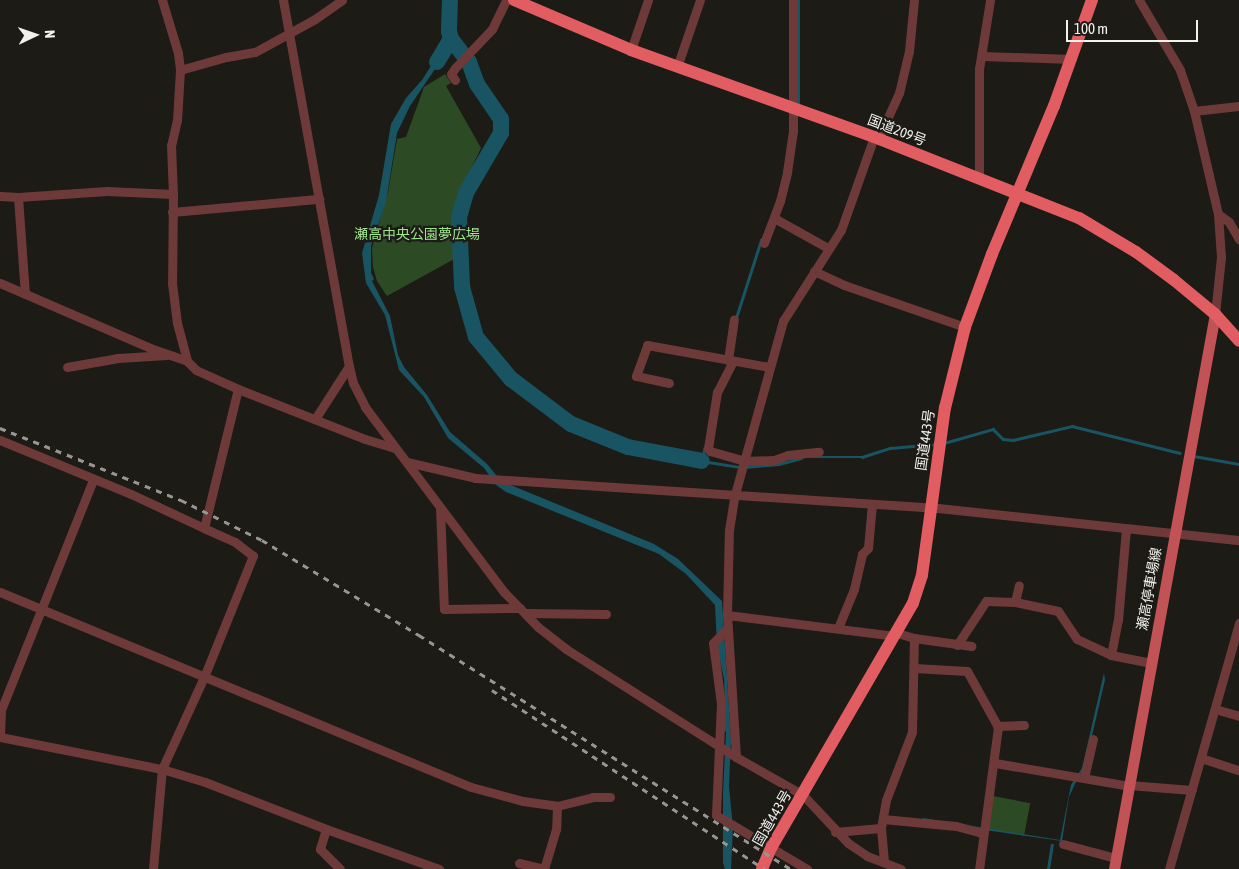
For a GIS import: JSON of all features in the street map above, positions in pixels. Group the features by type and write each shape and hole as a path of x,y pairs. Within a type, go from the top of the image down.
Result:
{"highway":[{"name":"国道209号","path":"514,0 631,50 876,138 1018,192 1080,218 1136,252 1215,314 1239,341"},
{"name":"国道443号","path":"762,869 771,848 896,635 912,604 922,575 940,445 953,370 965,327 992,254 1072,59 1092,0"}],"main road":[{"name":"瀬高停車場線","path":"1115,864 1215,314"}],"street":[{"path":"162,0 178,53 180,70 178,120 171,146 173,302 188,361 196,370 238,389 365,439 395,448"},
{"path":"283,0 349,366 354,383 365,407 504,592 566,649 736,757 803,795 836,832 867,856 886,865 901,869"},
{"path":"180,70 226,57 255,52 315,19 342,0"},
{"path":"455,80 451,74 492,29 506,0"},
{"path":"631,50 648,0"},
{"path":"677,67 700,0"},
{"path":"764,244 774,218 787,172 793,131 793,0"},
{"path":"736,757 727,615 729,530 735,494 768,367 783,321 841,230 876,138 899,93 909,51 914,0"},
{"path":"980,178 978,94 990,0"},
{"path":"1139,0 1180,70 1194,111 1218,214 1221,257 1215,314"},
{"path":"982,56 1072,59"},
{"path":"1194,111 1239,106"},
{"path":"0,196 18,197 108,191 173,194"},
{"path":"18,197 25,294"},
{"path":"172,212 319,199"},
{"path":"1218,214 1229,222 1239,239"},
{"path":"774,218 828,248"},
{"path":"814,271 844,285 965,327"},
{"path":"0,283 169,355 188,361"},
{"path":"734,319 730,360 717,392 708,448 710,451 723,457 744,461 774,460 788,455 819,452"},
{"path":"670,383 636,376 647,344 768,367"},
{"path":"67,367 118,358 169,355"},
{"path":"315,419 349,366"},
{"path":"204,528 238,389"},
{"path":"0,440 93,480 131,494 235,542 254,556 204,677 162,769 153,869"},
{"path":"407,462 475,478 931,508 1239,540"},
{"path":"93,480 1,710 0,737 162,769 204,782 326,829 439,869"},
{"path":"838,628 852,595 862,554 868,548 872,504"},
{"path":"440,507 444,609 606,614"},
{"path":"1111,655 1118,620 1126,528"},
{"path":"1014,602 1020,585"},
{"path":"0,592 471,787 523,801 557,806 593,797 610,797"},
{"path":"957,644 986,601 1014,602 1058,611 1077,639 1111,655 1151,663"},
{"path":"727,615 971,646"},
{"path":"1169,869 1215,709 1235,650 1239,623"},
{"path":"728,628 713,643 721,704 716,815 807,869"},
{"path":"886,865 881,828 886,800 912,732 914,638"},
{"path":"914,668 967,671 997,726 994,763 979,869"},
{"path":"1215,709 1239,716"},
{"path":"997,726 1024,725"},
{"path":"1084,778 1093,739"},
{"path":"1201,758 1239,770"},
{"path":"994,763 1129,785 1192,790"},
{"path":"518,863 544,869 556,829 557,806"},
{"path":"884,819 956,826 983,833"},
{"path":"836,832 881,828"},
{"path":"326,829 320,849 340,869"},
{"path":"1063,844 1115,864"}],"green space":[{"name":"瀬高中央公園夢広場","path":"445,74 451,83 446,86 481,148 464,184 455,219 456,258 387,296 377,281 373,267 372,248 388,192 397,139 406,137 424,87"},
{"path":"993,796 1030,803 1024,836 987,828"}],"water":[{"path":"446,42 452,44 410,106 397,133 386,202 371,246 371,273 374,279 372,281 390,316 398,355 404,367 427,395 450,432 487,464 501,481 654,544 678,559 722,601 731,740 729,786 733,828 731,869 725,869 723,863 723,792 726,732 722,729 725,728 724,679 717,646 715,605 686,574 659,554 506,492 496,485 484,468 448,438 424,397 399,370 385,315 366,283 362,253 379,195 391,124 406,98 422,80"},
{"path":"1104,673 1105,680 1084,770 1079,775 1069,797 1062,841 922,821 923,818 1060,840 1071,785 1082,768"}],"waterway":[{"path":"450,0 449,31 451,39 469,62 477,84 501,119 501,133 466,193 459,217 462,287 476,337 511,379 571,424 628,447 702,461"},
{"path":"798,0 798,106"},
{"path":"437,62 451,39"},
{"path":"736,318 761,240"},
{"path":"944,443 993,429 1003,439 1013,440 1072,426 1180,453"},
{"path":"811,457 862,457 890,448 936,444"},
{"path":"705,448 702,461 739,467"},
{"path":"1194,456 1239,464"},
{"path":"745,467 779,464 801,458"},
{"path":"1048,869 1052,845"}],"railway":[{"path":"0,428 181,500 262,540 419,635 790,869"},
{"path":"492,690 765,869"}]}
